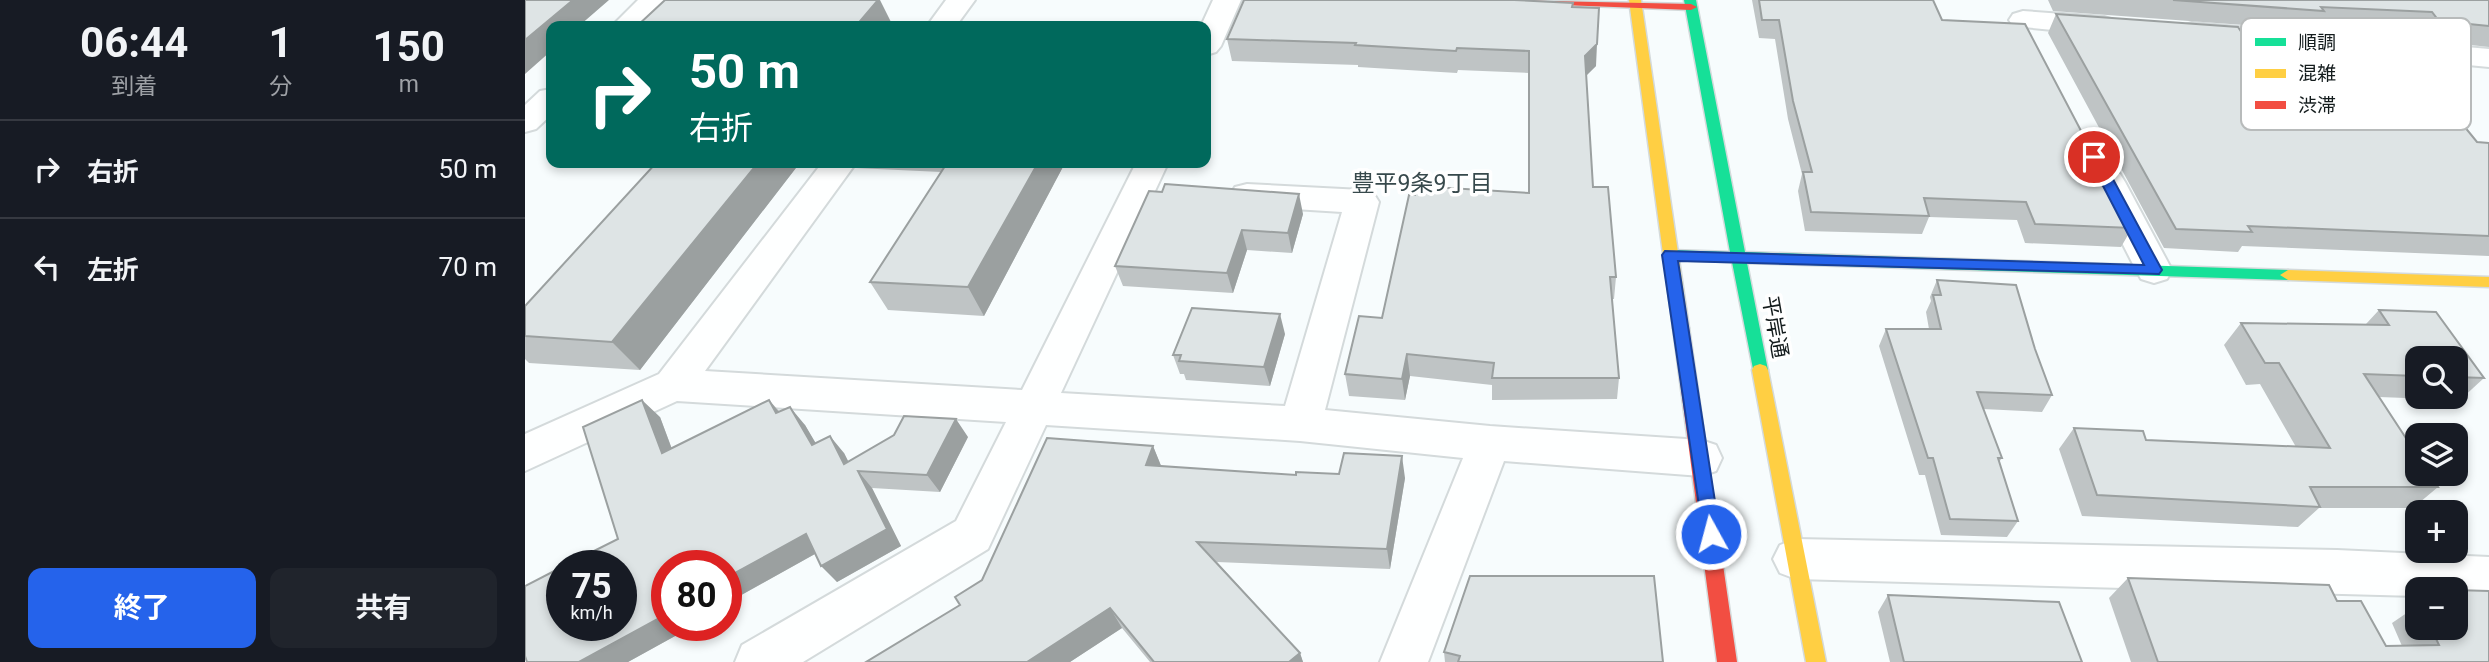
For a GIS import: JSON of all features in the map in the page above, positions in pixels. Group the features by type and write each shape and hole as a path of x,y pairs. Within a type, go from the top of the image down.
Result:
{"main road":[{"path":"1511,0 1691,4"},
{"path":"1635,2 1701,458 1727,662"},
{"name":"平岸通","path":"1691,4 1816,662"},
{"path":"1670,255 2154,270 2486,286"}],"street":[{"path":"631,21 654,0"},
{"path":"945,21 961,0"},
{"path":"1211,35 1227,0"},
{"path":"2021,10 2145,29 2241,35"},
{"path":"2021,10 2042,56"},
{"path":"2471,56 2489,58"},
{"path":"525,122 546,103"},
{"path":"2092,151 2154,270"},
{"path":"673,385 835,168"},
{"path":"759,662 972,535 1154,180"},
{"path":"1210,193 1362,202 1300,424"},
{"path":"525,453 673,385 1300,424 1490,443 1701,458"},
{"path":"1404,662 1490,443"},
{"path":"1796,559 2337,571 2489,578"},
{"path":"2337,571 2361,616"}],"building":[{"path":"525,0 573,0 546,21 525,40"},
{"path":"665,0 878,0 860,21 642,21"},
{"path":"1244,0 1514,0 1573,3 1572,7 1599,8 1597,44 1585,56 1593,187 1608,187 1616,277 1610,277 1619,378 1492,378 1494,363 1407,354 1402,379 1345,374 1359,316 1382,318 1409,195 1415,195 1417,186 1529,193 1529,51 1457,48 1456,51 1355,45 1356,43 1227,39"},
{"path":"1759,0 1933,0 1942,20 2025,24 2132,228 2035,224 2026,202 1924,198 1929,216 1811,212 1803,172 1812,172 1793,101 1779,20 1762,20"},
{"path":"2173,0 2489,0 2489,26 2471,24 2471,18 2437,18 2432,12 2321,7 2324,11"},
{"path":"2056,14 2238,27 2241,32 2241,130 2467,130 2477,142 2489,143 2489,236 2248,226 2252,232 2176,229"},
{"path":"651,168 754,168 612,342 525,336 525,306"},
{"path":"944,168 1035,168 968,287 870,282"},
{"path":"1165,184 1299,194 1288,233 1242,230 1227,273 1115,266 1149,191 1162,192"},
{"path":"1937,280 2016,285 2052,395 1977,392 2002,458 1998,458 2018,521 1950,519 1933,458 1928,458 1886,329 1941,329 1933,295 1941,295"},
{"path":"1192,308 1280,314 1264,367 1179,361 1181,355 1173,355"},
{"path":"2379,310 2436,312 2461,346 2405,346 2405,376 2364,374 2405,437 2405,486 2438,487 2310,487 2320,507 2097,495 2074,428 2143,431 2146,440 2330,448 2279,363 2265,363 2241,323 2389,325"},
{"path":"2468,356 2484,378 2468,377"},
{"path":"642,400 662,453 769,400 776,413 790,407 812,445 830,436 844,464 894,435 904,416 956,419 927,475 858,471 887,529 821,566 806,534 742,569 742,550 651,550 651,623 637,630 637,550 596,550 618,539 583,427"},
{"path":"1047,438 1153,446 1146,465 1296,475 1296,472 1339,474 1344,453 1402,456 1387,549 1197,542 1300,653 1289,662 1154,662 1110,608 1027,662 866,662 960,605 955,597 982,580"},
{"path":"546,575 546,641 618,641 579,662 527,662 525,586"},
{"path":"1470,576 1654,576 1663,662 1458,662 1460,656 1444,652"},
{"path":"2128,578 2329,585 2337,601 2361,601 2386,646 2439,645 2437,640 2468,640 2468,590 2489,591 2489,662 2158,662"},
{"path":"1888,595 2059,602 2082,662 1904,662"}],"traffic: fast":[{"path":"1690,0 1760,370"},
{"path":"1670,255 2288,275"}],"traffic: slow":[{"path":"1635,0 1681,328"},
{"path":"2288,275 2489,282"},
{"path":"1760,370 1816,662"}],"traffic: jam":[{"path":"1511,0 1691,7"},
{"path":"1681,328 1727,662"}],"district":[{"name":"豊平9条9丁目","path":"1422,183"}],"route":[{"path":"1711,534 1670,255 2154,270 2094,157"}]}
